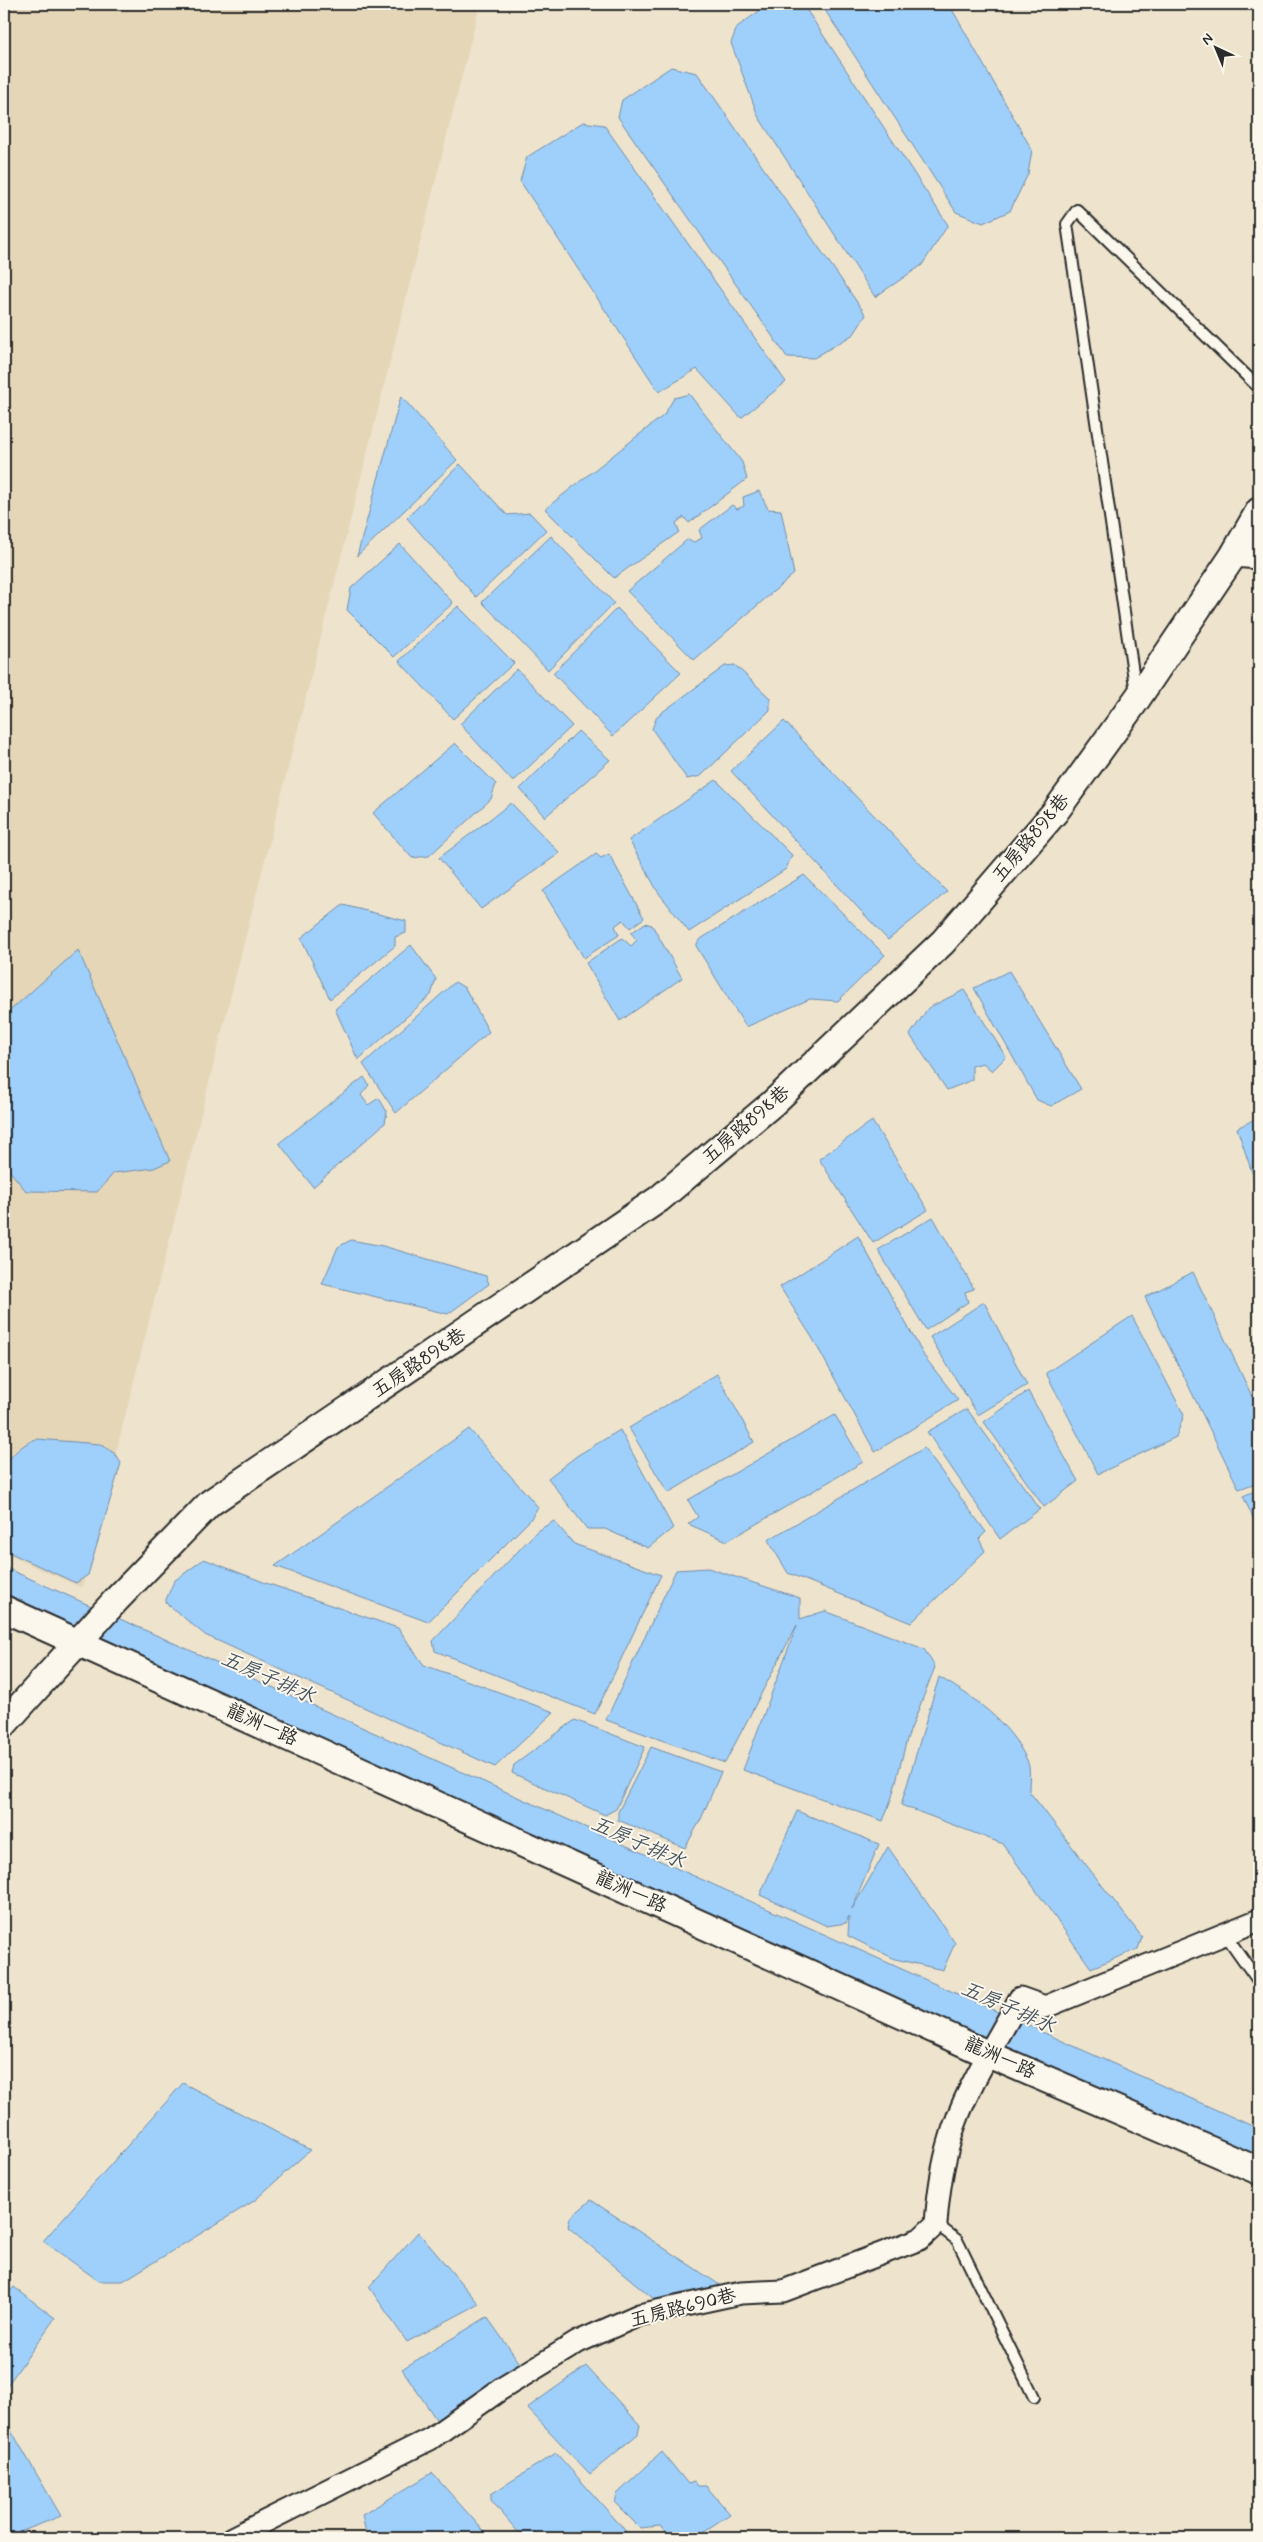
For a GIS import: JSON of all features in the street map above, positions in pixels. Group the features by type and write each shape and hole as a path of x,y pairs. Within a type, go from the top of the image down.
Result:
{"street":[{"name":"五房路898巷","path":"78,1642 210,1502 660,1199 773,1103 943,942 1055,812 1136,699 1233,556 1259,511"},
{"path":"1233,556 1259,558"},
{"name":"龍洲一路","path":"4,1609 990,2055 1259,2171"},
{"path":"4,1724 78,1642"},
{"path":"936,2224 941,2180 950,2139 968,2096 1020,1998 1045,2007 1259,1920"},
{"name":"五房路690巷","path":"232,2538 430,2439 501,2389 578,2342 639,2315 742,2293 783,2291 920,2239 936,2224"}],"lane":[{"path":"1136,699 1067,224 1077,210 1259,388"},
{"path":"1224,1934 1259,1982"},
{"path":"936,2224 958,2240 1034,2397"}],"shaded area":[{"path":"4,4 480,4 82,1588 4,1553"}],"water":[{"path":"769,4 797,4 806,9 948,225 922,265 875,297 758,116 731,43 737,27"},
{"path":"821,4 949,4 1032,150 1028,174 1010,211 983,223 956,212"},
{"path":"671,67 697,73 866,315 854,334 814,358 787,357 618,117 622,100"},
{"path":"583,122 604,125 786,382 741,418 697,369 659,392 520,181 527,157"},
{"path":"689,394 742,462 747,479 689,523 684,517 676,523 679,532 614,578 545,509 664,415 674,398"},
{"path":"401,396 457,460 357,556"},
{"path":"460,464 507,515 530,513 546,530 476,597 407,518"},
{"path":"759,491 768,509 781,510 794,574 694,660 627,591 688,539 694,542 702,538 699,530 732,505 737,509 744,506 743,497"},
{"path":"551,536 614,603 548,670 482,602"},
{"path":"400,544 453,603 394,657 347,610 351,588"},
{"path":"458,606 514,663 453,719 399,661"},
{"path":"617,608 681,673 613,736 553,673"},
{"path":"735,665 770,698 770,710 701,776 687,779 652,729 657,716 725,666"},
{"path":"517,669 572,726 513,782 460,724"},
{"path":"784,721 947,892 888,940 731,771"},
{"path":"578,731 610,760 545,817 520,789"},
{"path":"455,743 496,784 491,799 429,856 412,858 373,813"},
{"path":"716,780 792,855 786,869 689,932 658,892 629,840"},
{"path":"511,803 560,853 481,909 439,858"},
{"path":"596,854 601,858 609,854 644,918 630,928 623,920 615,926 619,935 584,958 543,891"},
{"path":"804,875 885,955 838,1001 810,999 746,1027 696,946 699,940"},
{"path":"343,905 406,921 406,933 395,937 395,946 330,999 301,938"},
{"path":"645,923 652,925 682,978 620,1021 586,963 622,938 631,946 637,940 631,933"},
{"path":"411,945 436,979 431,995 358,1060 335,1009"},
{"path":"78,950 170,1161 154,1168 114,1173 97,1192 26,1191 4,1164 4,1016"},
{"path":"1009,971 1081,1089 1051,1106 1037,1100 974,988"},
{"path":"455,982 465,988 489,1032 396,1113 363,1064"},
{"path":"964,990 1006,1057 992,1071 983,1063 972,1066 972,1080 947,1090 910,1035 928,1008"},
{"path":"364,1077 369,1085 361,1095 368,1105 379,1098 387,1112 385,1123 313,1187 279,1143"},
{"path":"1259,1117 1259,1193 1237,1128"},
{"path":"872,1121 928,1210 873,1243 819,1159"},
{"path":"933,1217 974,1289 965,1292 968,1302 926,1330 878,1250"},
{"path":"858,1236 924,1356 958,1400 875,1452 813,1339 780,1287"},
{"path":"351,1240 383,1246 486,1276 489,1284 448,1314 322,1284 338,1247"},
{"path":"1193,1272 1259,1411 1259,1482 1239,1489 1145,1297"},
{"path":"984,1302 1027,1385 978,1415 930,1337"},
{"path":"1132,1316 1184,1415 1176,1437 1098,1474 1046,1373"},
{"path":"717,1374 754,1442 668,1493 629,1428"},
{"path":"1028,1391 1078,1481 1044,1507 984,1422"},
{"path":"967,1409 1040,1509 1000,1539 927,1432"},
{"path":"835,1415 863,1462 727,1541 688,1524 698,1517 688,1500"},
{"path":"469,1429 538,1507 530,1520 428,1622 275,1566"},
{"path":"620,1430 673,1528 648,1548 605,1529 587,1529 548,1478 578,1455"},
{"path":"37,1439 100,1444 114,1453 121,1463 88,1575 76,1583 4,1550 2,1498 4,1470 8,1460 17,1451 27,1443"},
{"path":"924,1448 986,1532 979,1539 985,1551 911,1623 788,1573 768,1540"},
{"path":"1259,1489 1259,1531 1243,1496"},
{"path":"554,1521 574,1544 661,1575 595,1714 435,1651 433,1641 537,1531"},
{"path":"204,1559 266,1583 398,1628 424,1665 554,1712 495,1767 205,1635 165,1602 174,1581"},
{"path":"4,1567 1259,2129 1259,2166 4,1606"},
{"path":"708,1568 800,1598 800,1619 825,1611 924,1649 935,1667 907,1739 892,1797 883,1821 743,1770 797,1625 725,1763 606,1720 676,1570"},
{"path":"939,1677 977,1702 1011,1734 1028,1763 1029,1791 1142,1937 1138,1949 1091,1968 1003,1844 901,1805"},
{"path":"575,1720 645,1747 616,1809 605,1815 512,1773 514,1765"},
{"path":"651,1747 721,1772 701,1819 685,1848 618,1820 618,1812"},
{"path":"797,1811 879,1844 852,1909 888,1847 955,1943 943,1970 895,1959 848,1936 849,1916 846,1923 827,1926 760,1895"},
{"path":"183,2083 310,2150 254,2201 123,2281 99,2281 43,2241"},
{"path":"591,2200 729,2291 661,2305 568,2227 570,2218"},
{"path":"418,2232 479,2304 407,2342 369,2287"},
{"path":"14,2287 55,2318 4,2390 4,2298"},
{"path":"487,2317 524,2369 440,2425 402,2369"},
{"path":"586,2366 640,2425 638,2434 590,2474 527,2408"},
{"path":"4,2418 61,2516 5,2538 4,2538"},
{"path":"662,2452 688,2484 694,2482 698,2486 706,2486 730,2514 694,2538 673,2538 660,2526 640,2528 615,2503 617,2494"},
{"path":"556,2453 632,2538 523,2538 491,2500 491,2494"},
{"path":"432,2473 490,2538 374,2538 365,2529 362,2515"}],"water label":[{"name":"五房子排水","path":"268,1678"},
{"name":"五房子排水","path":"638,1843"},
{"name":"五房子排水","path":"1008,2008"}]}
